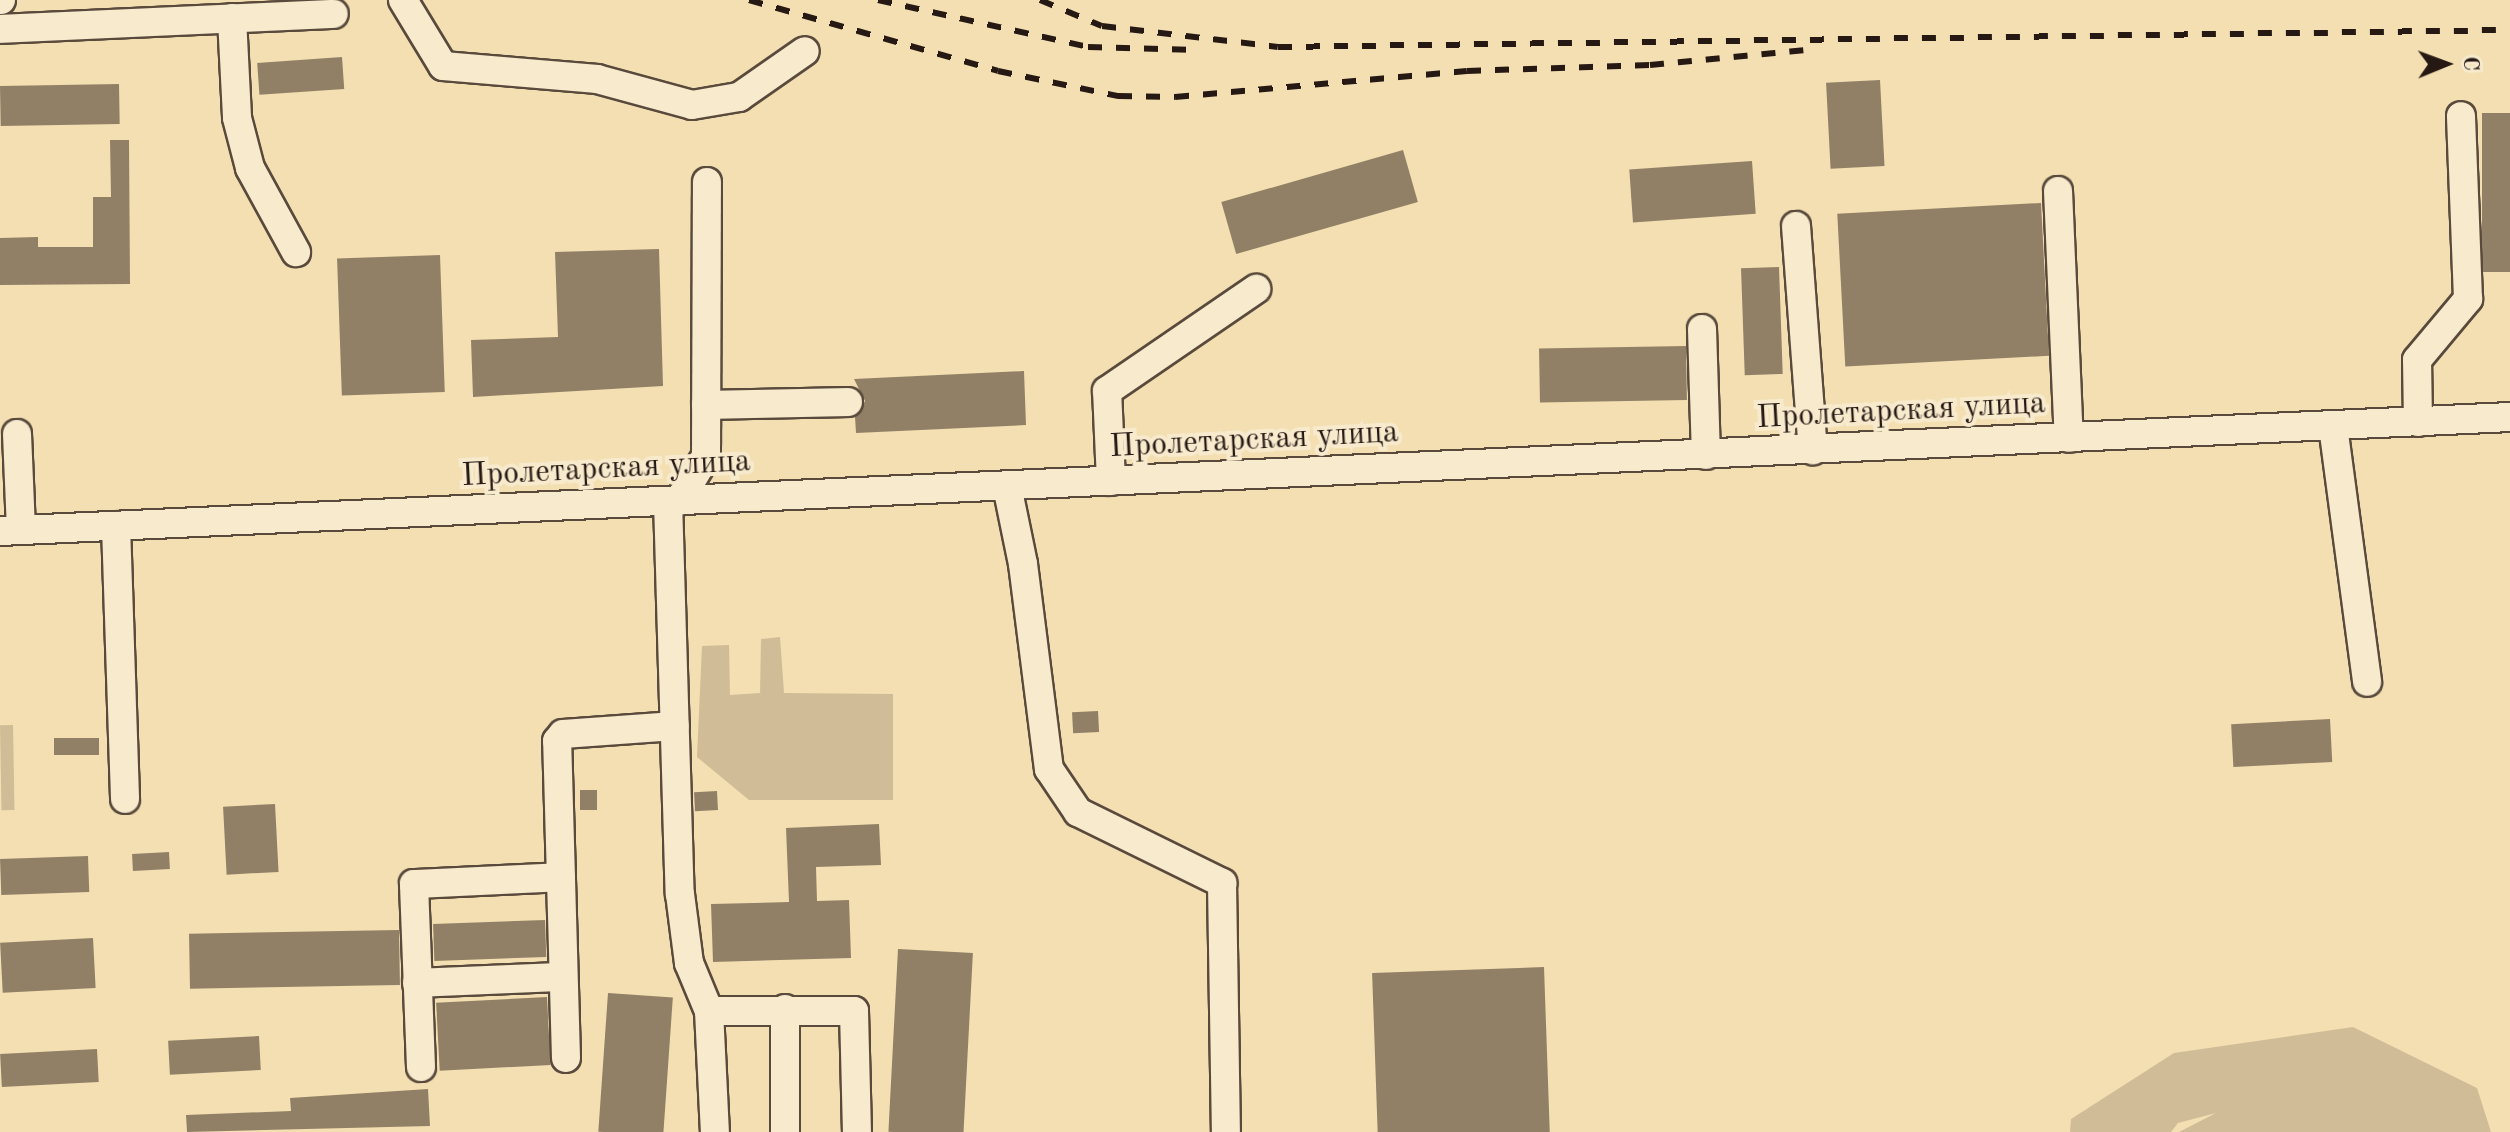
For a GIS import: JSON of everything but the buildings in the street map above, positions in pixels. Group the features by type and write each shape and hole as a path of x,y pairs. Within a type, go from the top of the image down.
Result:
{"street":[{"path":"403,0 443,66 597,79 692,105 739,97 805,51"},
{"path":"0,29 334,14"},
{"path":"232,18 237,118 250,168 296,252"},
{"path":"2418,422 2417,360 2468,299 2461,116"},
{"path":"707,182 706,456 673,501 680,894 689,963 709,1011 715,1132"},
{"path":"2058,191 2069,438"},
{"path":"1796,226 1813,450"},
{"path":"1111,481 1107,391 1256,289"},
{"path":"1702,329 1706,455"},
{"path":"706,405 848,402"},
{"name":"Пролетарская улица","path":"11,530 2510,417"},
{"path":"2333,426 2367,682"},
{"path":"11,530 17,434"},
{"path":"1007,486 1049,769 1078,812 1222,883 1226,1132"},
{"path":"116,526 125,799"},
{"path":"566,1058 559,736 675,726"},
{"path":"421,1067 414,884 561,877"},
{"path":"417,983 563,977"},
{"path":"785,1009 785,1132"},
{"path":"709,1011 854,1011 857,1132"}],"shaded area":[{"path":"780,637 784,693 893,694 893,800 749,800 697,757 702,646 729,645 730,695 760,693 761,639"},
{"path":"0,725 13,725 14,810 1,810"},
{"path":"2353,1027 2477,1088 2491,1132 2179,1132 2216,1113 2178,1123 2171,1132 2070,1132 2071,1119 2174,1053"}],"railway":[{"path":"749,0 998,71 1118,96 1175,97 1467,71 1650,65 1816,49"},
{"path":"878,0 1088,47 1198,50"},
{"path":"1040,0 1102,26 1278,47 2510,30"}]}
